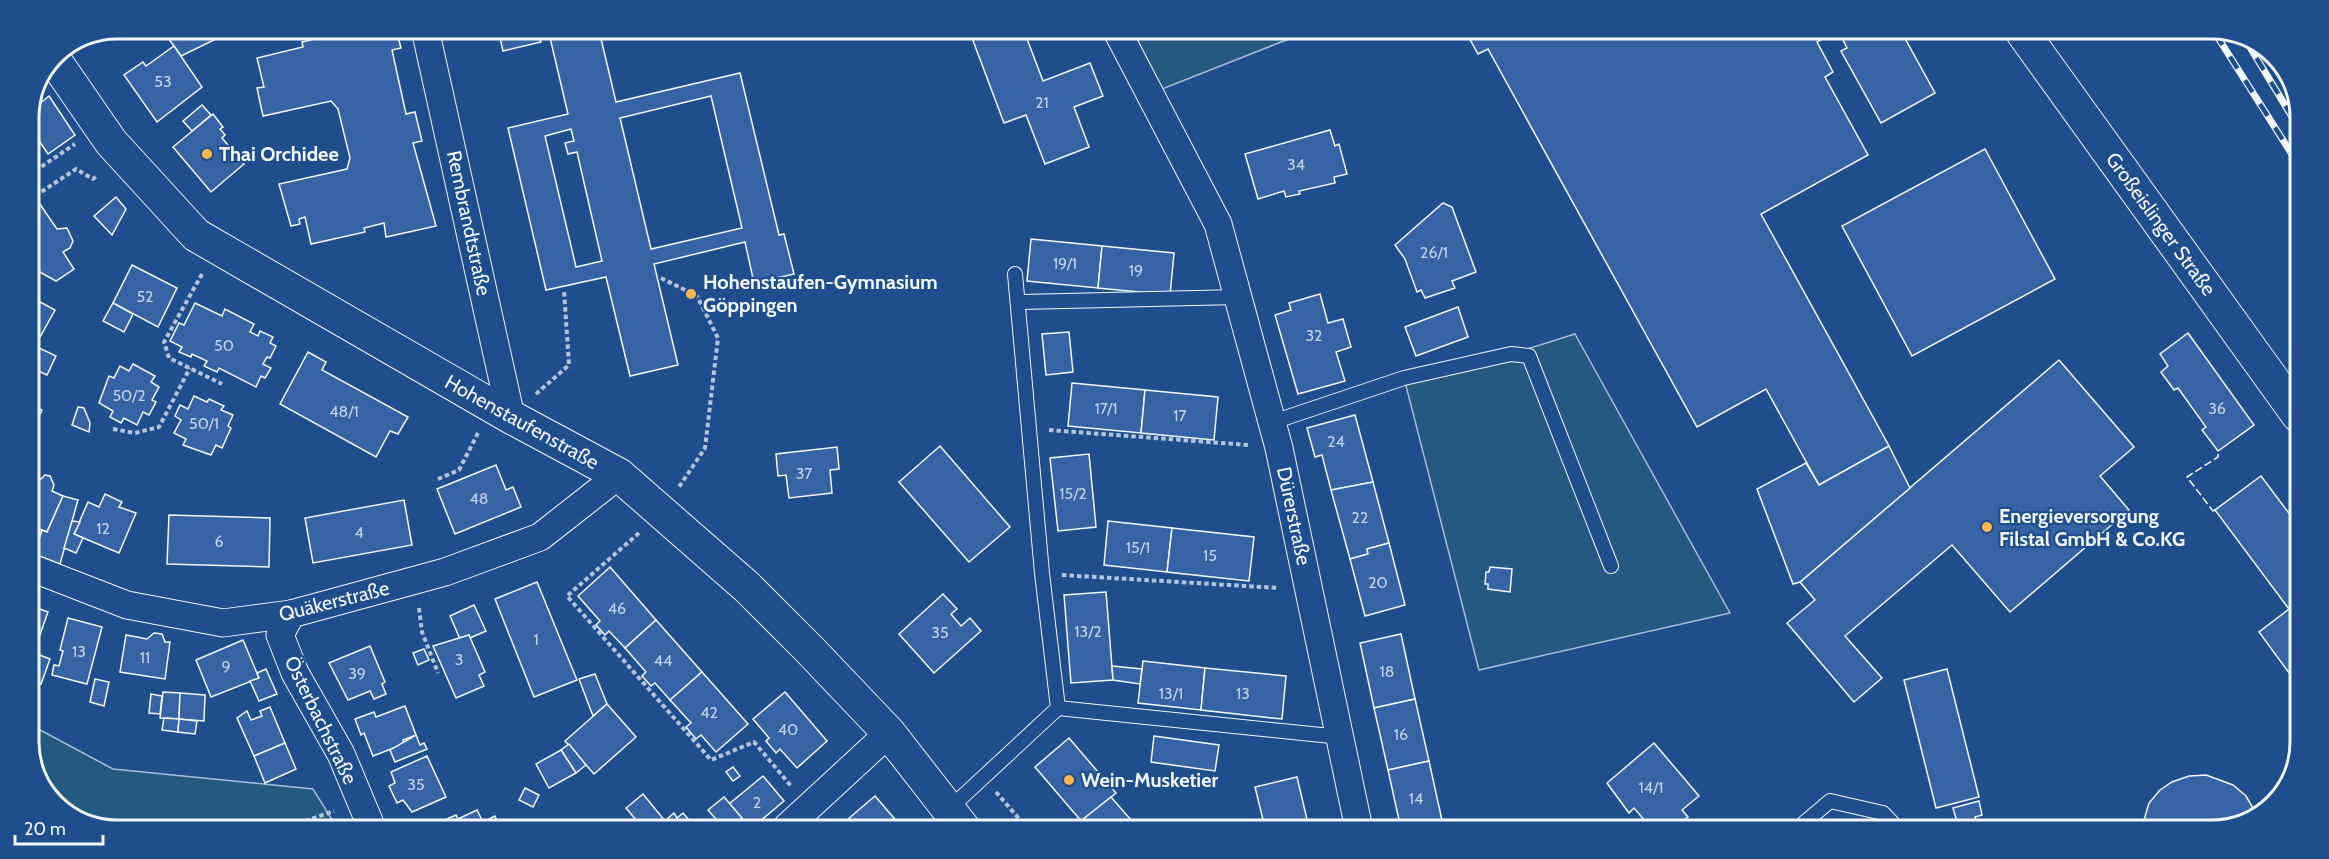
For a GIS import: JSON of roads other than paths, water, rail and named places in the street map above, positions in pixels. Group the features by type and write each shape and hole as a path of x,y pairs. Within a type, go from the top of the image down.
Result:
{"main road":[{"name":"Großeislinger Straße","path":"2027,39 2290,404"},
{"name":"Hohenstaufenstraße","path":"59,66 123,155 196,235 619,476 662,512 747,587 889,733 956,819"}],"street":[{"name":"Rembrandtstraße","path":"427,39 502,411"},
{"name":"Dürerstraße","path":"1121,39 1218,224 1276,435 1357,820"},
{"name":"Quäkerstraße","path":"39,571 127,605 222,623 291,614 415,581 540,537 619,476"},
{"name":"Österbachstraße","path":"291,614 280,635 296,673 341,754 368,820"},
{"path":"795,820 889,733"}],"lane":[{"path":"1015,274 1020,302 1042,573 1058,708"},
{"path":"1020,302 1239,297"},
{"path":"1276,435 1404,378 1510,354 1528,356 1611,566"},
{"path":"956,819 982,776 1058,708 1341,737"},
{"path":"1808,820 1830,801 1883,813 1890,820"}],"railway":[{"path":"2219,40 2290,151"},
{"path":"2251,49 2290,113"}],"place":[{"name":"Thai Orchidee","path":"207,154"},
{"name":"Hohenstaufen-Gymnasium Göppingen","path":"691,294"},
{"name":"Energieversorgung Filstal GmbH & Co.KG","path":"1987,527"},
{"name":"Wein-Musketier","path":"1069,780"}]}
